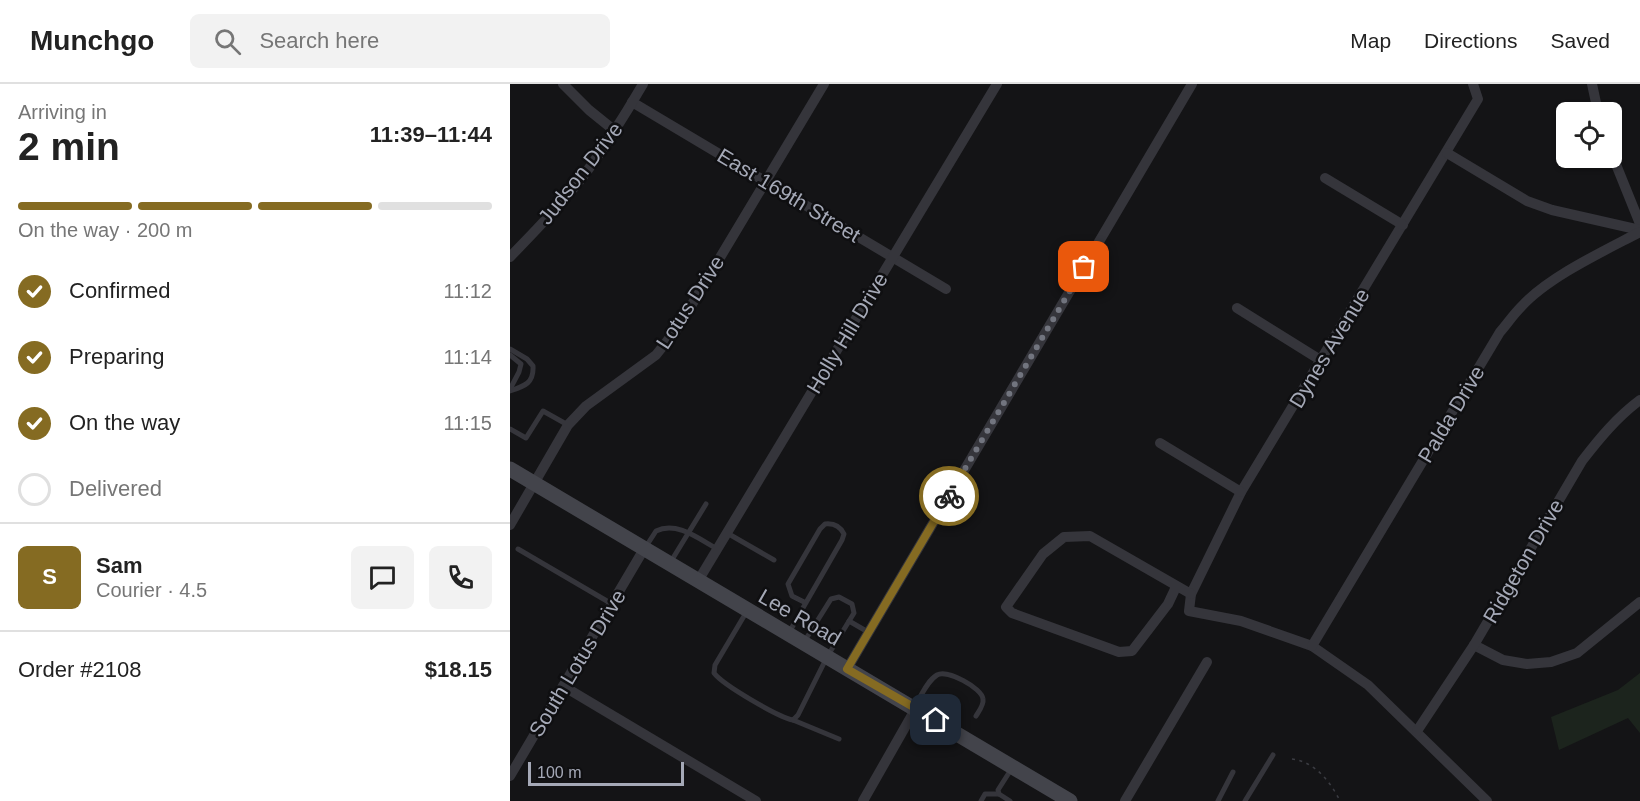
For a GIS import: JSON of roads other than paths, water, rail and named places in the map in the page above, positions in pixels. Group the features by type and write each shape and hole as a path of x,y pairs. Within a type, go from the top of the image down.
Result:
{"main road":[{"name":"Lee Road","path":"510,469 1070,801"}],"street":[{"path":"563,84 615,131"},
{"name":"Judson Drive","path":"510,257 561,203 615,131 643,84"},
{"name":"Lotus Drive","path":"510,525 568,425 586,406 656,355 679,326 824,84"},
{"name":"Holly Hill Drive","path":"698,581 997,84"},
{"path":"847,669 1192,84"},
{"path":"1592,84 1596,102"},
{"name":"Dynes Avenue","path":"1312,646 1241,621 1189,611 1191,594 1241,492 1478,99 1475,87"},
{"name":"East 169th Street","path":"632,102 946,289"},
{"path":"1447,153 1527,201 1552,210 1640,231"},
{"path":"1617,168 1640,224"},
{"path":"1324,178 1403,225"},
{"name":"Palda Drive","path":"1312,646 1500,332 1522,305 1548,285 1640,231"},
{"path":"1237,308 1322,360"},
{"name":"Ridgeton Drive","path":"1417,731 1474,645 1582,461 1603,434 1640,400"},
{"path":"1160,443 1241,492"},
{"path":"1176,587 1168,604 1132,651 1119,652 1081,640 1012,613 1006,607 1043,554 1064,537 1090,536 1191,594"},
{"name":"South Lotus Drive","path":"510,776 644,549"},
{"path":"1474,645 1503,660 1527,664 1551,662 1577,653 1640,602"},
{"path":"1312,646 1368,685 1417,731 1481,799"},
{"path":"1125,801 1207,662"},
{"path":"563,686 756,801"},
{"path":"863,801 915,708"}],"lane":[{"path":"510,349 527,359 533,366 533,374 531,381 526,385 510,390"},
{"path":"510,355 521,364 510,390"},
{"path":"510,429 526,438 543,411 568,425"},
{"path":"669,564 706,504"},
{"path":"788,634 806,603 842,540 844,534 837,525 825,524 820,529 788,584 792,596 806,603"},
{"path":"644,549 656,531 672,527 688,532 717,549"},
{"path":"727,533 774,560"},
{"path":"519,549 612,604"},
{"path":"793,720 798,716 827,657 854,613 852,604 848,600 835,597 831,599 804,643"},
{"path":"747,611 715,665 714,673 754,701 839,739"},
{"path":"849,621 868,632"},
{"path":"915,708 929,682 939,674 945,673 953,675 978,691 983,697 984,703 976,716"},
{"path":"1245,801 1273,755"},
{"path":"999,794 998,790 1013,766"},
{"path":"1218,801 1233,772"},
{"path":"981,801 985,794 999,794 1010,801"}]}
